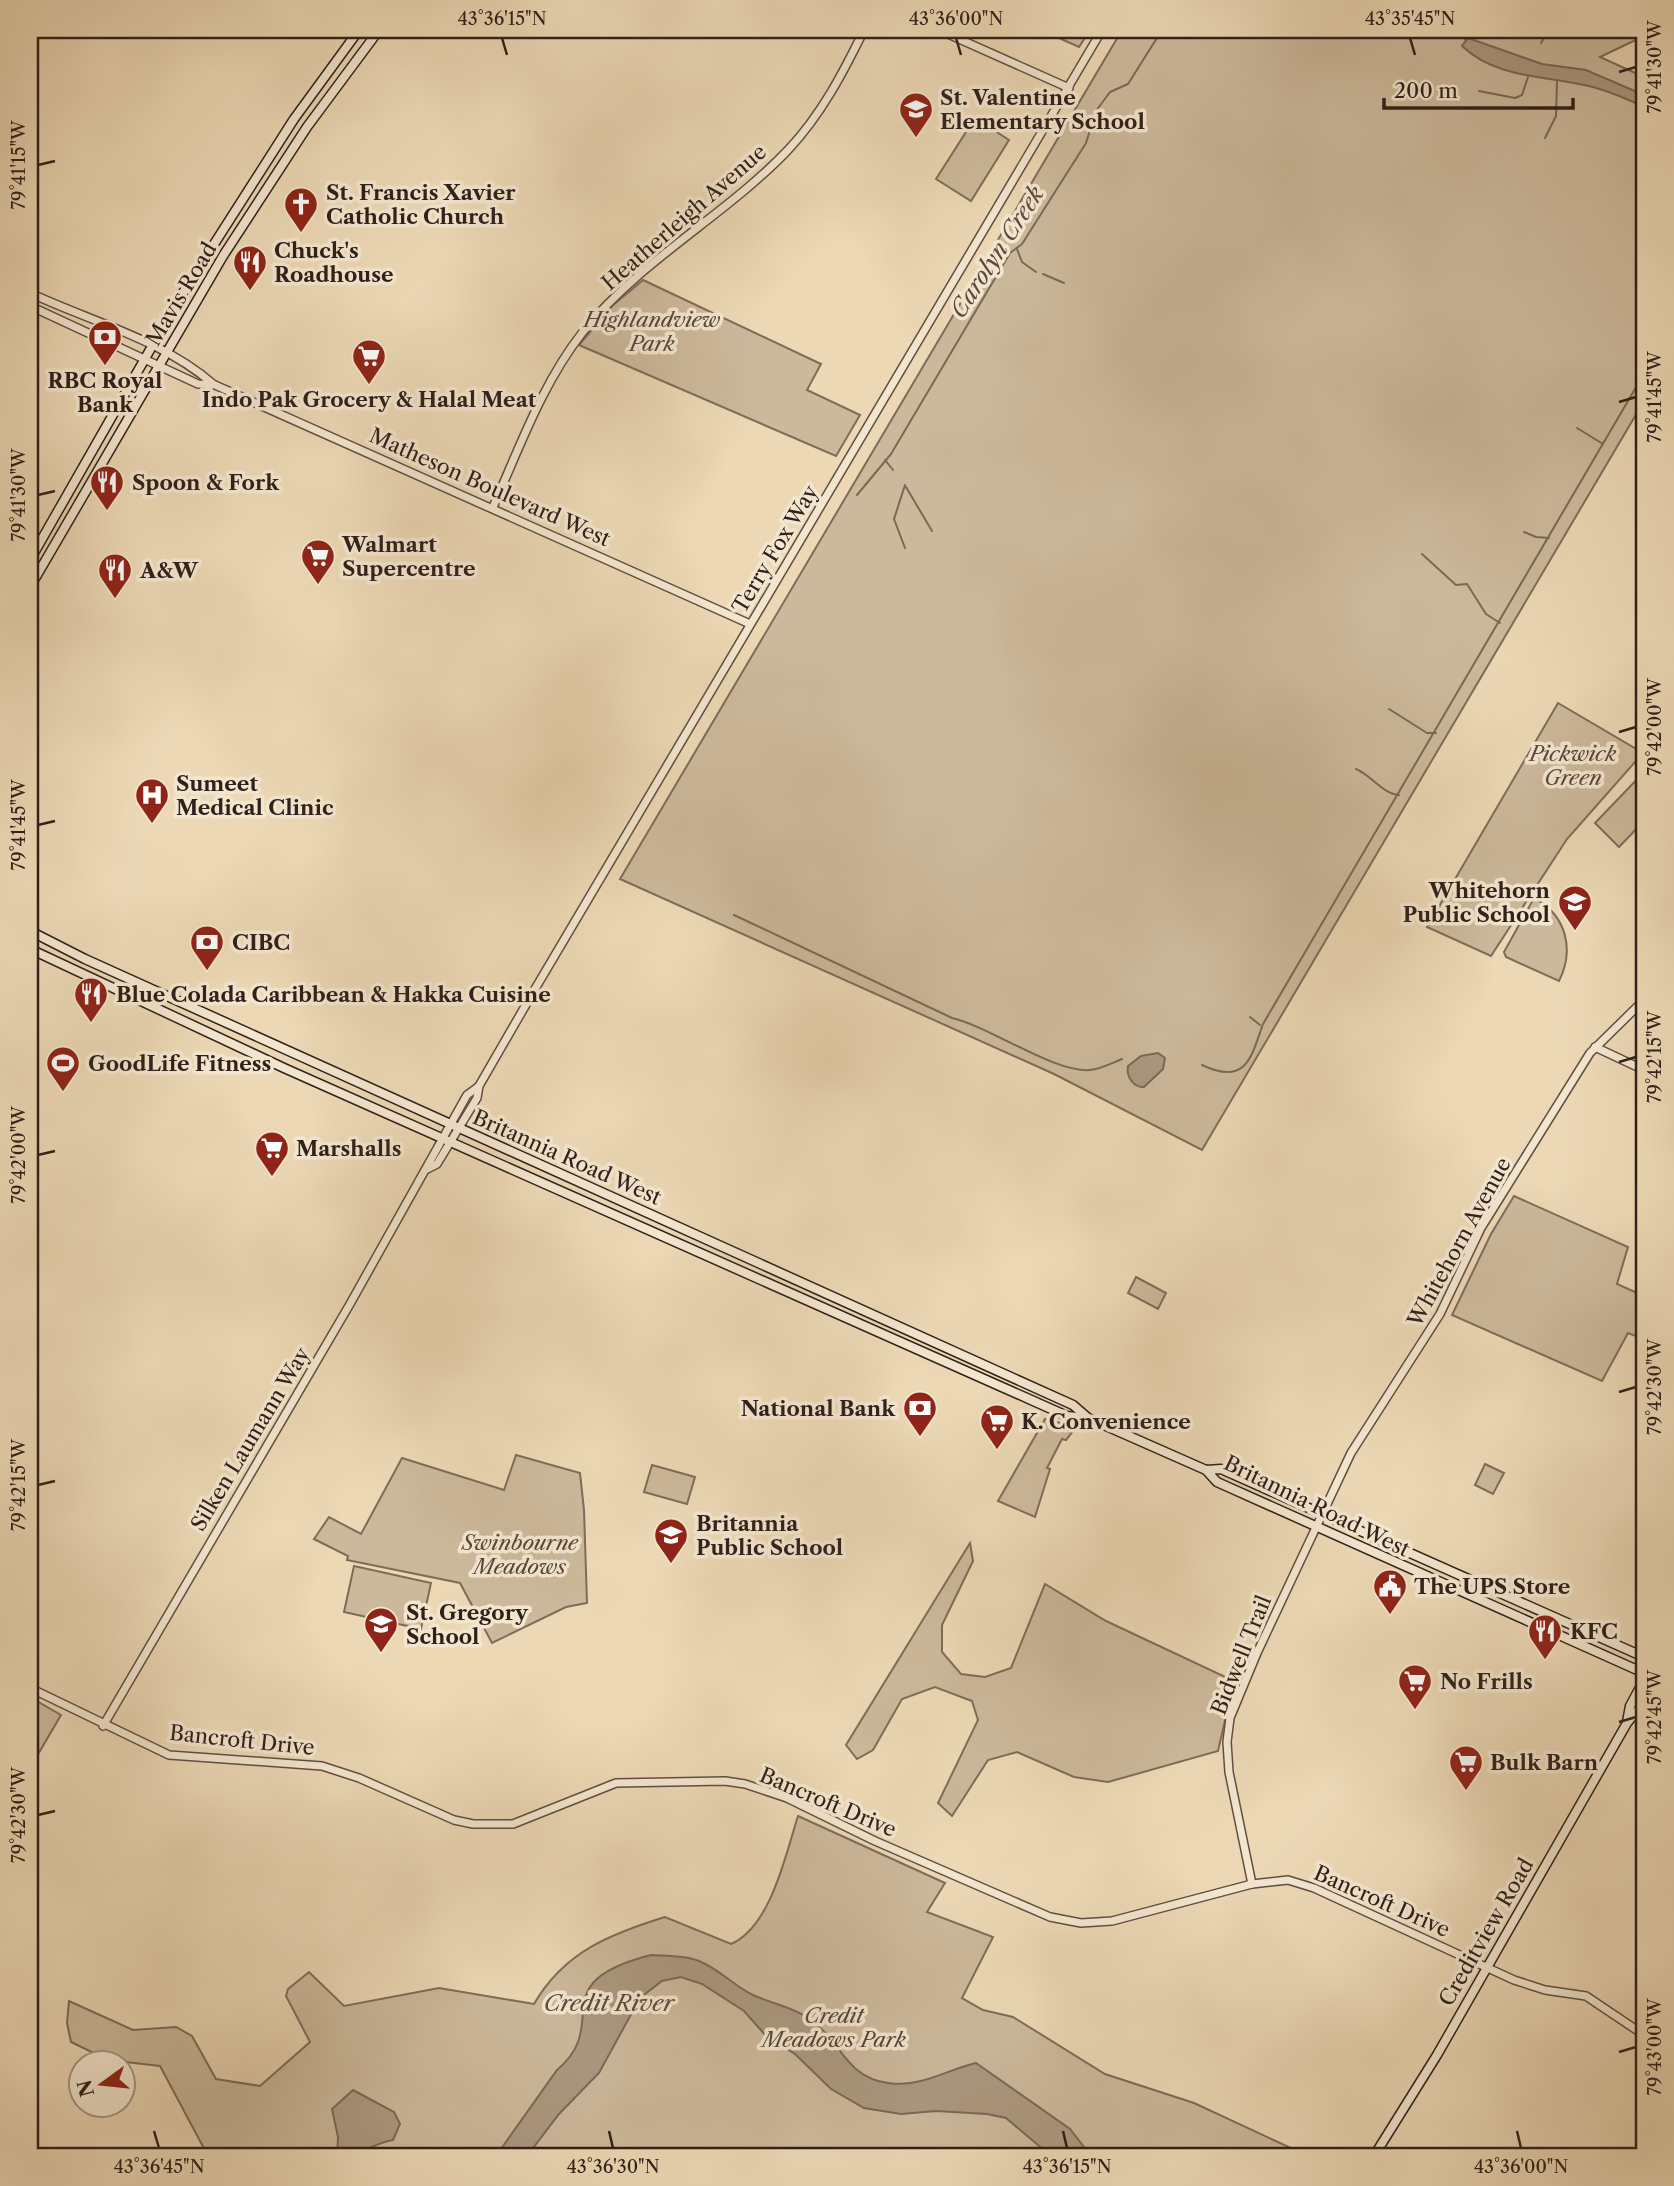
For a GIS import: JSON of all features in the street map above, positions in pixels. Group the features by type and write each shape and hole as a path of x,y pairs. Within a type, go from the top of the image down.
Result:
{"main road":[{"name":"Mavis Road","path":"30,559 152,347 294,119 359,30"},
{"name":"Mavis Road","path":"30,587 223,256 307,127 379,30"},
{"name":"Britannia Road West","path":"30,931 1073,1405 1088,1418 1206,1470 1217,1482 1644,1673"},
{"name":"Britannia Road West","path":"30,949 447,1140 1068,1416 1088,1418"},
{"name":"Britannia Road West","path":"1206,1470 1221,1469 1644,1657"},
{"path":"1627,1650 1644,1650"},
{"name":"Creditview Road","path":"1627,1723 1630,1706 1644,1680"},
{"name":"Creditview Road","path":"1374,2156 1437,2054 1485,1966 1627,1723 1643,1706"}],"street":[{"name":"Heatherleigh Avenue","path":"493,508 551,383 582,334 609,303 786,152 815,118 864,30"},
{"path":"939,30 1069,88"},
{"name":"Terry Fox Way","path":"447,1140 467,1095 479,1086 1102,30"},
{"name":"Matheson Boulevard West","path":"30,293 152,347 198,371 215,385 750,624"},
{"name":"Matheson Boulevard West","path":"30,306 198,384 215,385"},
{"name":"Whitehorn Avenue","path":"1316,1527 1351,1453 1440,1314 1481,1228 1595,1047 1644,1000"},
{"path":"1595,1047 1644,1070"},
{"name":"Silken Laumann Way","path":"103,1726 427,1169 437,1164 447,1140"},
{"name":"Bidwell Trail","path":"1252,1884 1228,1765 1230,1718 1316,1527"},
{"name":"Bancroft Drive","path":"30,1688 103,1726 169,1755 322,1766 359,1778 454,1820 473,1824 513,1824 617,1783 725,1781 745,1784 787,1798 875,1841 1051,1917 1081,1923 1112,1921 1252,1884 1288,1880 1314,1888 1521,1983 1586,1996 1644,2035"}],"green space":[{"path":"1041,30 1090,30 1079,47"},
{"path":"1122,30 1644,30 1644,36 1600,57 1644,77 1644,401 1202,1150 1054,1074 620,879"},
{"path":"975,118 1009,140 971,201 936,179"},
{"name":"Highlandview Park","path":"643,280 821,364 807,390 860,415 836,456 579,345 612,306"},
{"name":"Pickwick Green","path":"1558,703 1643,753 1567,839 1491,956 1427,927"},
{"path":"1644,772 1644,821 1619,847 1595,823"},
{"path":"1534,898 1554,914 1564,934 1566,957 1559,981 1506,957 1504,952"},
{"path":"1514,1196 1628,1247 1617,1284 1644,1296 1644,1339 1628,1333 1602,1381 1452,1315 1491,1234"},
{"path":"1136,1277 1166,1293 1158,1309 1128,1293"},
{"path":"1045,1419 1076,1427 1066,1440 1062,1439 1047,1468 1050,1469 1035,1517 998,1501"},
{"name":"Swinbourne Meadows","path":"516,1455 580,1473 587,1603 566,1607 492,1643 460,1583 347,1560 348,1556 314,1539 329,1517 361,1534 402,1458 504,1490"},
{"path":"1485,1464 1504,1473 1493,1494 1475,1485"},
{"path":"652,1465 695,1477 687,1504 644,1492"},
{"path":"970,1543 973,1561 942,1625 942,1652 961,1674 985,1677 1011,1668 1045,1584 1106,1621 1234,1681 1218,1751 1108,1782 1074,1777 1017,1752 988,1760 952,1816 938,1803 978,1720 972,1701 935,1687 902,1699 873,1750 857,1759 846,1745"},
{"path":"354,1566 431,1583 421,1629 344,1612"},
{"path":"30,1697 61,1715 30,1768"},
{"name":"Credit Meadows Park","path":"798,1816 945,1883 927,1912 993,1937 962,1998 983,2010 1013,2017 1105,2074 1194,2103 1308,2156 208,2156 160,2066 136,2063 136,2050 87,2050 71,2042 67,2023 69,2001 133,2030 176,2027 192,2036 216,2079 260,2086 310,2042 286,1996 288,1989 309,1972 344,2006 439,1988 534,2004 559,1971 590,1947 626,1930 665,1917 731,1944 745,1935 757,1922 767,1906"}],"water":[{"path":"1468,38 1542,64 1586,70 1644,95 1644,107 1600,89 1504,70 1475,56 1462,46"},
{"path":"1158,1053 1165,1058 1163,1069 1144,1087 1134,1084 1128,1074 1128,1066 1141,1056"},
{"name":"Credit River","path":"651,1955 694,1959 713,1968 753,1995 802,2014 828,2036 852,2065 873,2079 888,2083 911,2083 976,2063 1070,2129 1091,2156 1051,2156 1006,2118 936,2111 901,2114 864,2108 831,2089 795,2054 767,2037 744,2011 702,1984 681,1977 662,1981 640,1998 599,2073 559,2114 527,2156 496,2156 557,2070 573,2053 580,2036 588,1991 598,1978 618,1966"},
{"path":"353,2090 394,2112 400,2124 393,2140 352,2155 337,2156 338,2137 332,2109"}],"waterway":[{"name":"Carolyn Creek","path":"857,495 891,454 1010,253 1022,244 1086,143 1096,111 1110,92 1128,84 1162,30"},
{"name":"Carolyn Creek","path":"1460,30 1466,41"},
{"name":"Carolyn Creek","path":"1522,30 1545,36 1567,30"},
{"name":"Carolyn Creek","path":"1541,43 1545,36"},
{"path":"1479,91 1515,98 1522,95 1528,77"},
{"path":"1545,138 1556,116 1557,82"},
{"path":"1017,249 1022,262 1036,272"},
{"path":"1043,274 1064,283"},
{"path":"1202,1065 1228,1072 1237,1070 1250,1057 1263,1024 1642,377"},
{"path":"1577,428 1603,444"},
{"path":"885,460 893,470"},
{"path":"905,485 894,519 905,548"},
{"path":"906,487 932,531"},
{"path":"1524,532 1549,538"},
{"path":"1422,554 1456,585 1467,584 1486,614 1500,623"},
{"path":"1389,709 1427,733 1436,733"},
{"path":"1356,769 1388,791 1399,795"},
{"path":"734,915 952,1018 1059,1064 1090,1070 1122,1059"},
{"path":"1250,1017 1260,1025"}],"place":[{"name":"St. Valentine Elementary School","path":"916,139"},
{"name":"St. Francis Xavier Catholic Church","path":"301,234"},
{"name":"Chuck's Roadhouse","path":"250,292"},
{"name":"RBC Royal Bank","path":"105,367"},
{"name":"Indo Pak Grocery & Halal Meat","path":"369,386"},
{"name":"Spoon & Fork","path":"107,512"},
{"name":"Walmart Supercentre","path":"318,586"},
{"name":"A&W","path":"115,600"},
{"name":"Sumeet Medical Clinic","path":"152,825"},
{"name":"Whitehorn Public School","path":"1575,932"},
{"name":"CIBC","path":"207,972"},
{"name":"Blue Colada Caribbean & Hakka Cuisine","path":"91,1024"},
{"name":"GoodLife Fitness","path":"63,1093"},
{"name":"Marshalls","path":"272,1178"},
{"name":"National Bank","path":"920,1438"},
{"name":"K. Convenience","path":"997,1451"},
{"name":"Britannia Public School","path":"671,1565"},
{"name":"The UPS Store","path":"1390,1616"},
{"name":"St. Gregory School","path":"381,1654"},
{"name":"KFC","path":"1545,1661"},
{"name":"No Frills","path":"1415,1711"},
{"name":"Bulk Barn","path":"1466,1792"}]}
